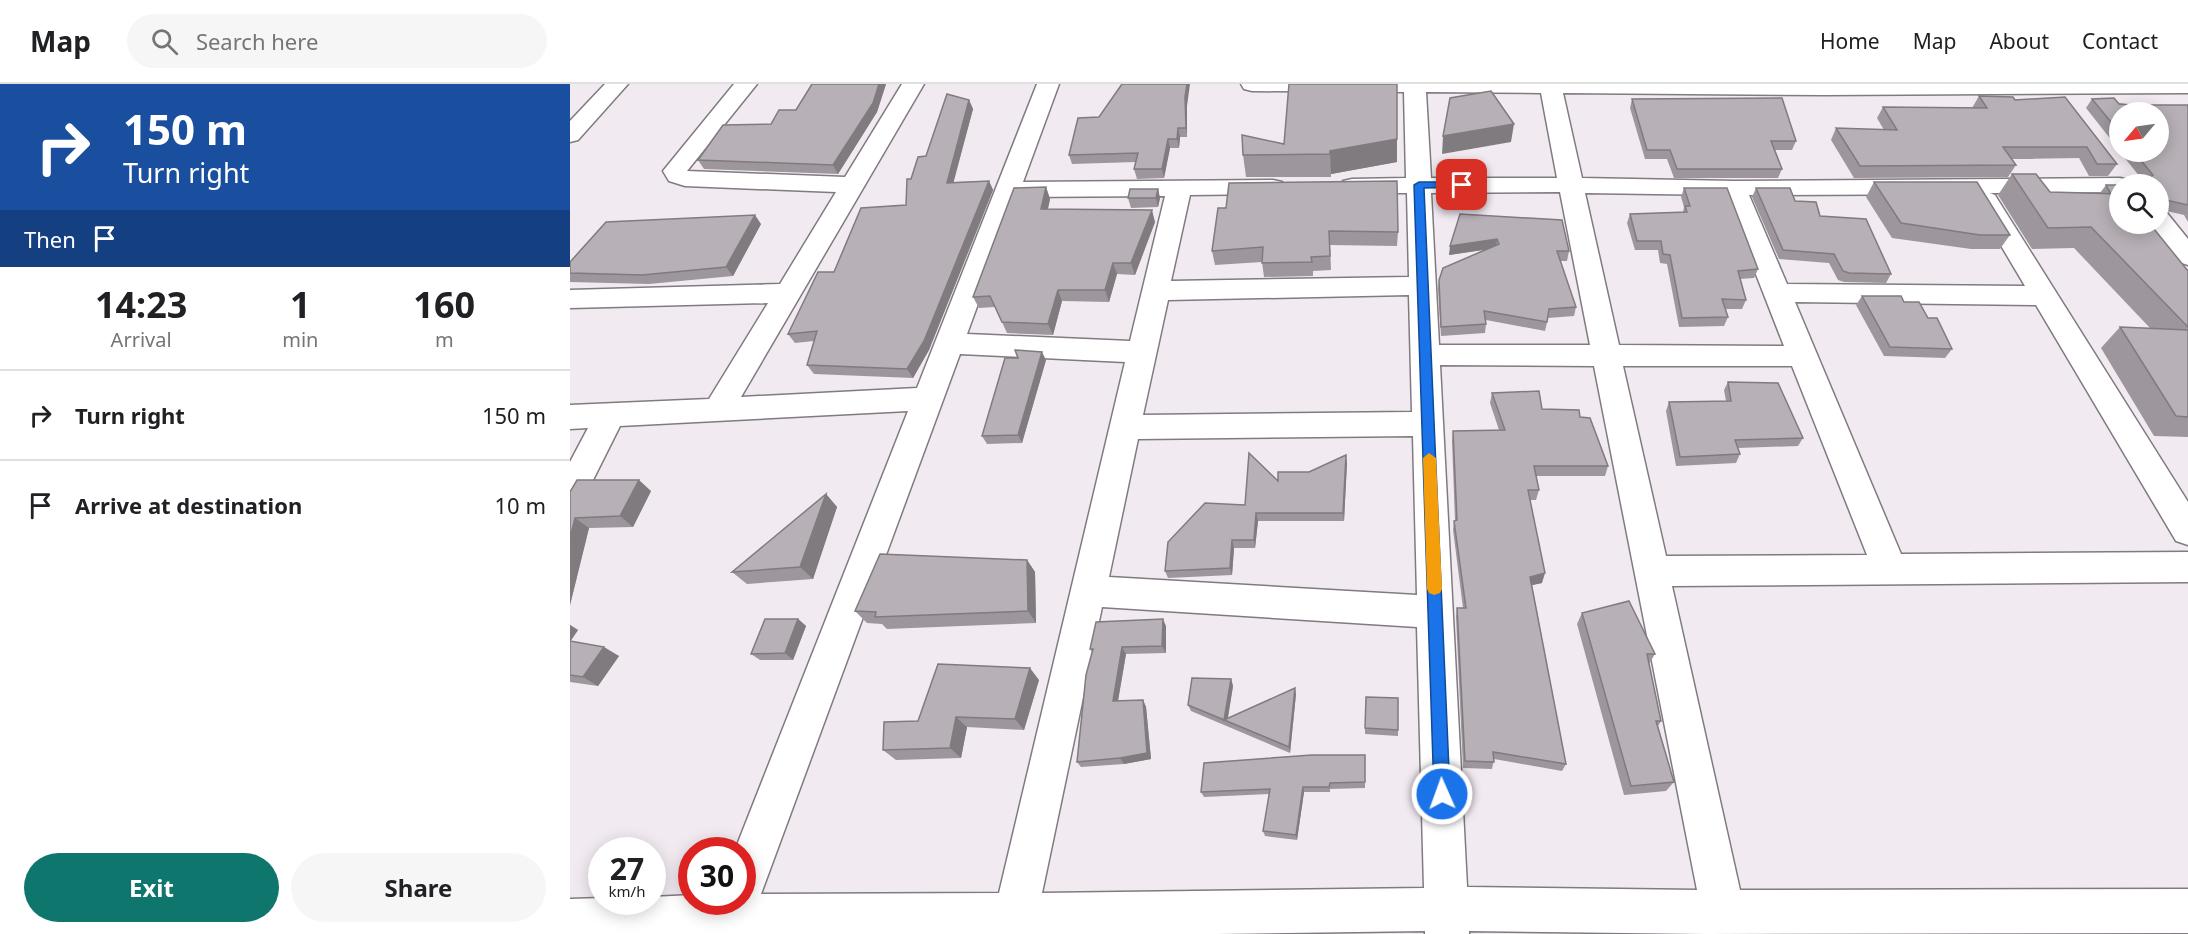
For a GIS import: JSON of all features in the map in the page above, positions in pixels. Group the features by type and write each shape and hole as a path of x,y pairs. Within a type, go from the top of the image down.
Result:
{"street":[{"path":"570,135 617,84"},
{"path":"746,84 675,171 678,176 685,179 852,185"},
{"path":"718,410 913,84"},
{"path":"756,852 1048,84"},
{"path":"1252,84 1717,86 2058,92 2188,86"},
{"path":"1415,85 1447,921"},
{"path":"1550,85 1725,923"},
{"path":"1335,186 1571,185 1734,188 1977,186 2109,180"},
{"path":"1008,190 1299,186"},
{"path":"1977,186 2188,531"},
{"path":"1013,925 1179,188"},
{"path":"1734,188 1890,569"},
{"path":"2169,233 2188,256"},
{"path":"1156,291 1423,286"},
{"path":"570,299 788,293"},
{"path":"1777,293 2044,296"},
{"path":"950,343 1142,352"},
{"path":"1426,355 1803,356"},
{"path":"570,417 928,399"},
{"path":"570,492 610,416"},
{"path":"1125,427 1428,424"},
{"path":"1651,571 2188,567"},
{"path":"1088,591 1435,612"},
{"path":"756,911 1013,925 1447,921 1725,923 2188,911"},
{"path":"570,921 678,914"}],"building":[{"path":"812,84 879,84 873,103 833,165 698,160 723,125 771,124 779,110 796,110"},
{"path":"1122,84 1187,84 1186,128 1178,128 1177,139 1168,139 1162,169 1134,169 1138,153 1069,155 1078,118 1099,117"},
{"path":"1289,84 1397,84 1397,139 1330,151 1330,154 1243,155 1242,135 1284,144"},
{"path":"1491,91 1514,124 1443,136 1450,98"},
{"path":"947,94 969,100 947,183 989,181 924,341 907,369 807,365 817,331 788,334 818,272 834,272 861,208 906,205 907,179 911,179 918,157 926,156"},
{"path":"1979,96 2013,97 2015,100 2065,97 2109,154 2109,162 2117,164 2097,164 2087,147 2003,147 2016,165 1860,166 1836,128 1897,130 1883,107 1987,108"},
{"path":"1782,98 1796,141 1771,141 1782,169 1677,169 1670,150 1647,150 1632,99"},
{"path":"2114,98 2117,102 2109,102 2109,120 2092,99"},
{"path":"2169,105 2188,105 2188,205 2169,201 2169,174 2152,174 2142,162 2169,162"},
{"path":"2012,174 2036,174 2050,192 2109,194 2109,234 2158,234 2188,271 2188,327 2091,227 2048,228"},
{"path":"1397,181 1398,232 1329,231 1330,256 1311,257 1312,262 1262,263 1263,247 1212,251 1218,208 1226,208 1229,183"},
{"path":"1874,182 1977,182 2010,235 1980,235 1901,223"},
{"path":"1046,187 1041,209 1152,210 1131,263 1113,263 1105,290 1058,290 1048,324 1002,322 990,296 973,297 1014,188"},
{"path":"1684,188 1727,188 1758,269 1738,271 1746,300 1722,299 1728,317 1682,318 1670,255 1663,254 1661,241 1637,241 1630,214 1687,212 1685,206 1690,206"},
{"path":"1756,188 1790,188 1795,201 1816,202 1820,216 1866,219 1891,274 1849,273 1843,271 1834,254 1783,250"},
{"path":"1130,189 1158,189 1156,198 1128,198"},
{"path":"1460,214 1562,220 1569,251 1557,251 1576,307 1549,309 1547,322 1484,311 1486,324 1441,327 1439,280 1443,268 1499,244 1497,239 1450,246"},
{"path":"755,215 726,267 642,275 570,273 570,262 606,222"},
{"path":"1862,296 1901,296 1904,302 1919,302 1928,318 1937,318 1952,349 1890,347"},
{"path":"2120,327 2188,330 2188,417 2176,416"},
{"path":"1015,350 1042,352 1018,435 982,436 1005,358 1018,358"},
{"path":"1728,382 1778,383 1803,438 1735,440 1740,454 1680,457 1669,402 1731,401"},
{"path":"1539,391 1542,409 1579,410 1580,417 1590,418 1608,466 1534,466 1539,490 1528,490 1545,573 1530,577 1566,764 1493,752 1494,762 1465,761 1457,608 1466,608 1454,521 1457,520 1453,431 1505,430 1492,393"},
{"path":"1249,453 1278,481 1278,472 1309,472 1346,455 1343,513 1256,513 1254,540 1232,540 1230,568 1165,571 1168,542 1205,503 1245,505"},
{"path":"577,480 639,480 620,516 575,518 570,538 570,492"},
{"path":"826,494 800,567 732,572"},
{"path":"880,554 1027,560 1028,611 875,617 876,612 855,611"},
{"path":"1629,601 1655,654 1647,654 1661,721 1656,721 1674,782 1631,786 1582,613"},
{"path":"765,619 798,619 785,653 751,654"},
{"path":"1163,619 1162,646 1122,647 1113,701 1143,700 1147,753 1077,762 1086,675 1093,649 1090,649 1096,622"},
{"path":"570,641 604,647 583,677 570,675"},
{"path":"938,664 1030,668 1015,719 956,717 950,748 883,750 884,722 918,721"},
{"path":"1192,678 1231,679 1224,720 1188,705"},
{"path":"1295,688 1289,747 1224,720"},
{"path":"1366,697 1398,698 1398,730 1365,728"},
{"path":"1312,755 1365,755 1365,782 1330,783 1329,787 1303,787 1296,835 1263,831 1270,789 1201,792 1204,763"}],"slow traffic":[{"path":"1429,458 1434,589"}],"route":[{"path":"1442,794 1419,185 1462,185"}]}
